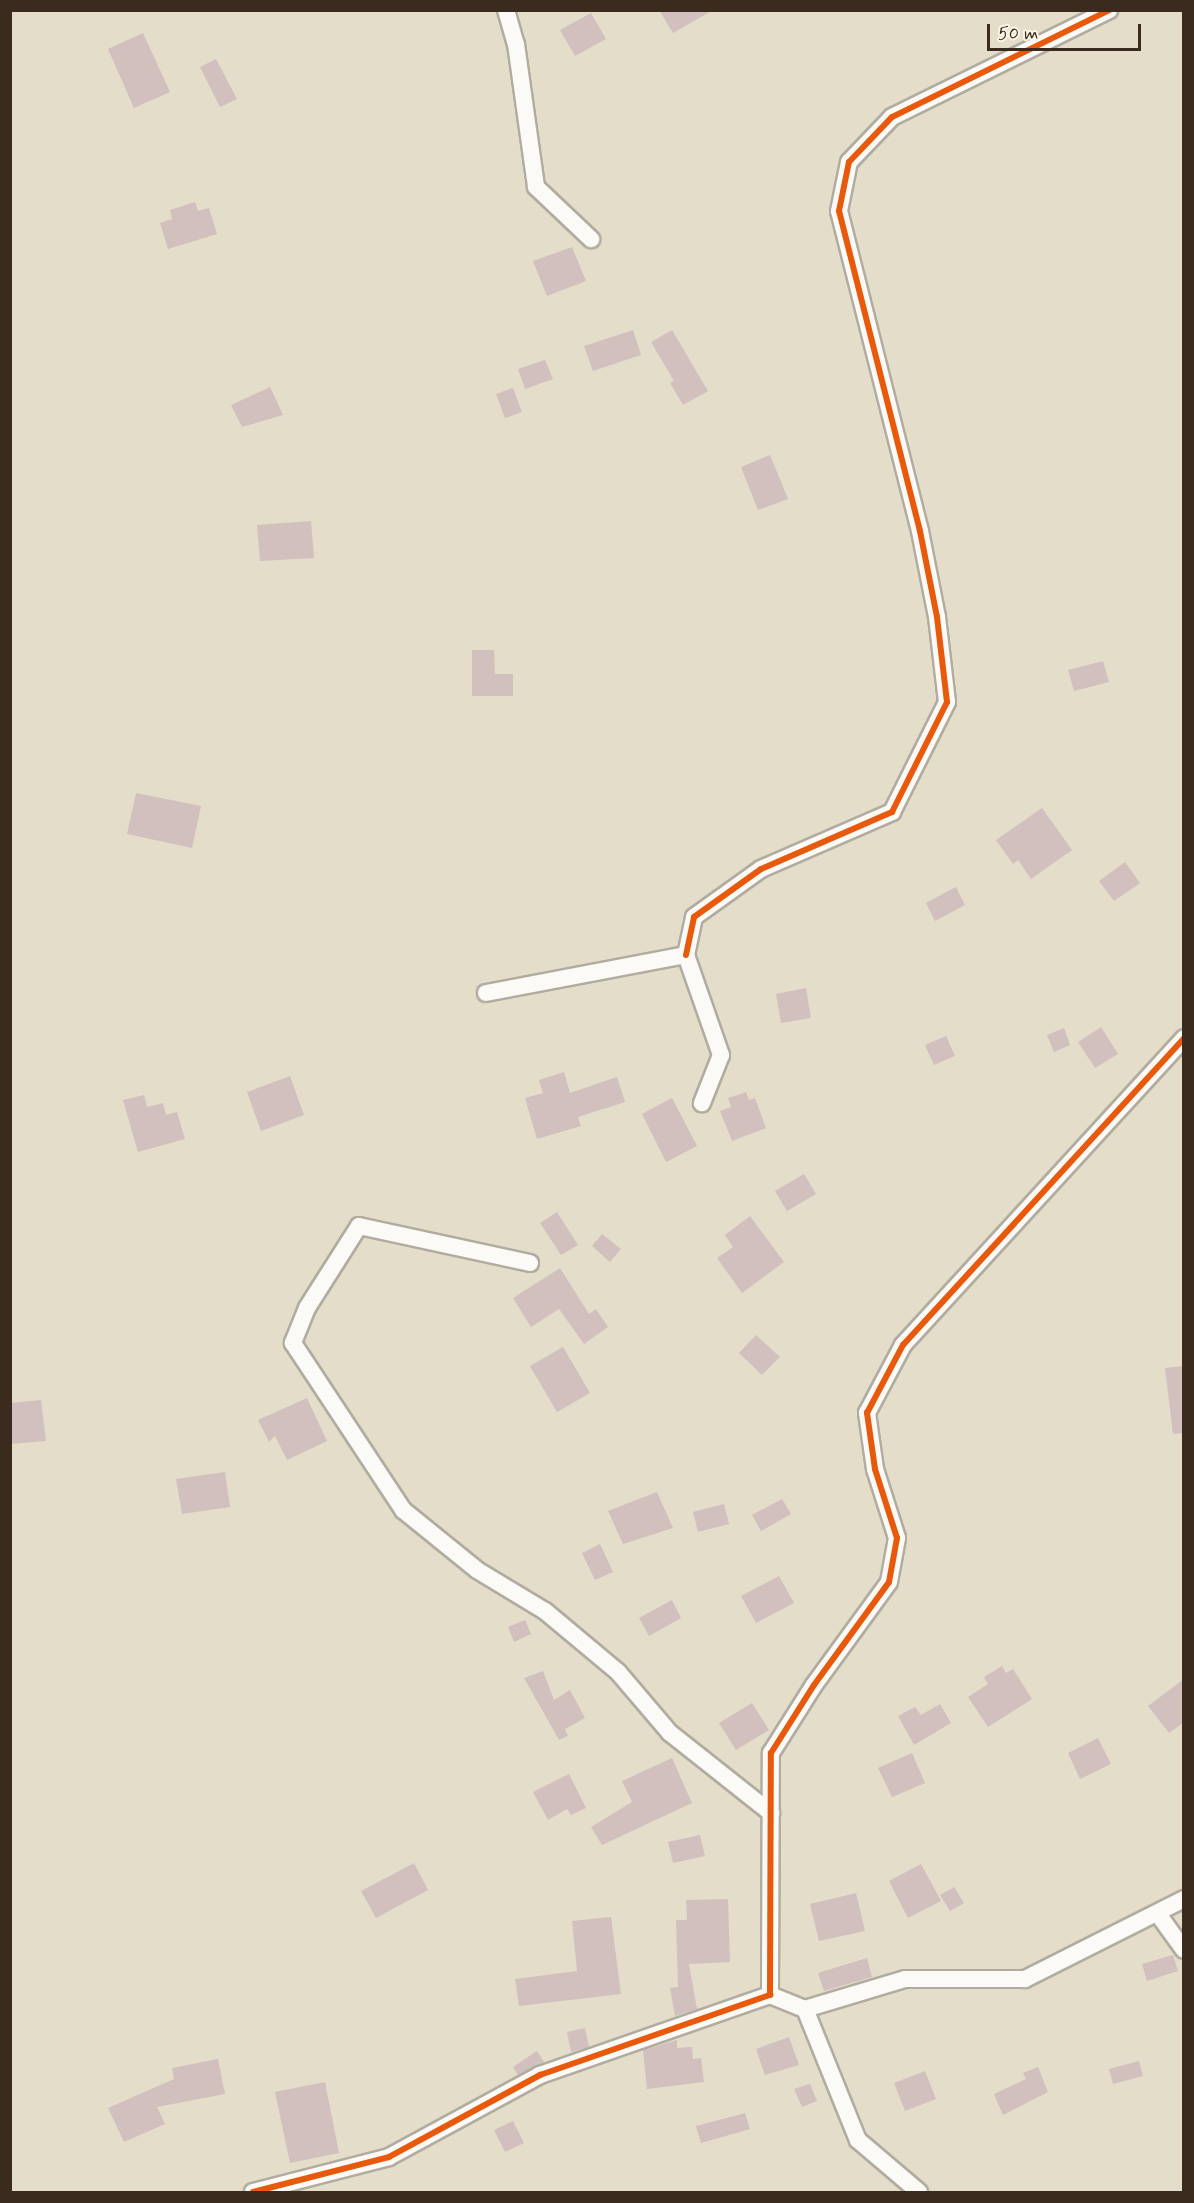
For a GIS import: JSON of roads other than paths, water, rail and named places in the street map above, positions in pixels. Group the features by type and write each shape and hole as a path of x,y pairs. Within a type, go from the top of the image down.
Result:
{"street":[{"path":"506,10 516,44 536,188 591,239"},
{"path":"702,1103 721,1055 686,955 694,917 761,869 892,812 947,702 937,617 920,531 839,211 849,162 892,117 1109,10"},
{"path":"486,993 686,955"},
{"path":"770,1995 771,1753 814,1685 889,1582 897,1538 874,1469 867,1413 903,1345 1184,1038"},
{"path":"530,1263 359,1226 307,1308 293,1342 403,1510 477,1570 545,1611 618,1672 670,1733 771,1813"},
{"path":"253,2193 389,2157 540,2075 770,1995 805,2009 905,1979 1024,1979 1184,1899"},
{"path":"1158,1914 1184,1950"},
{"path":"805,2009 858,2140 919,2193"}]}
